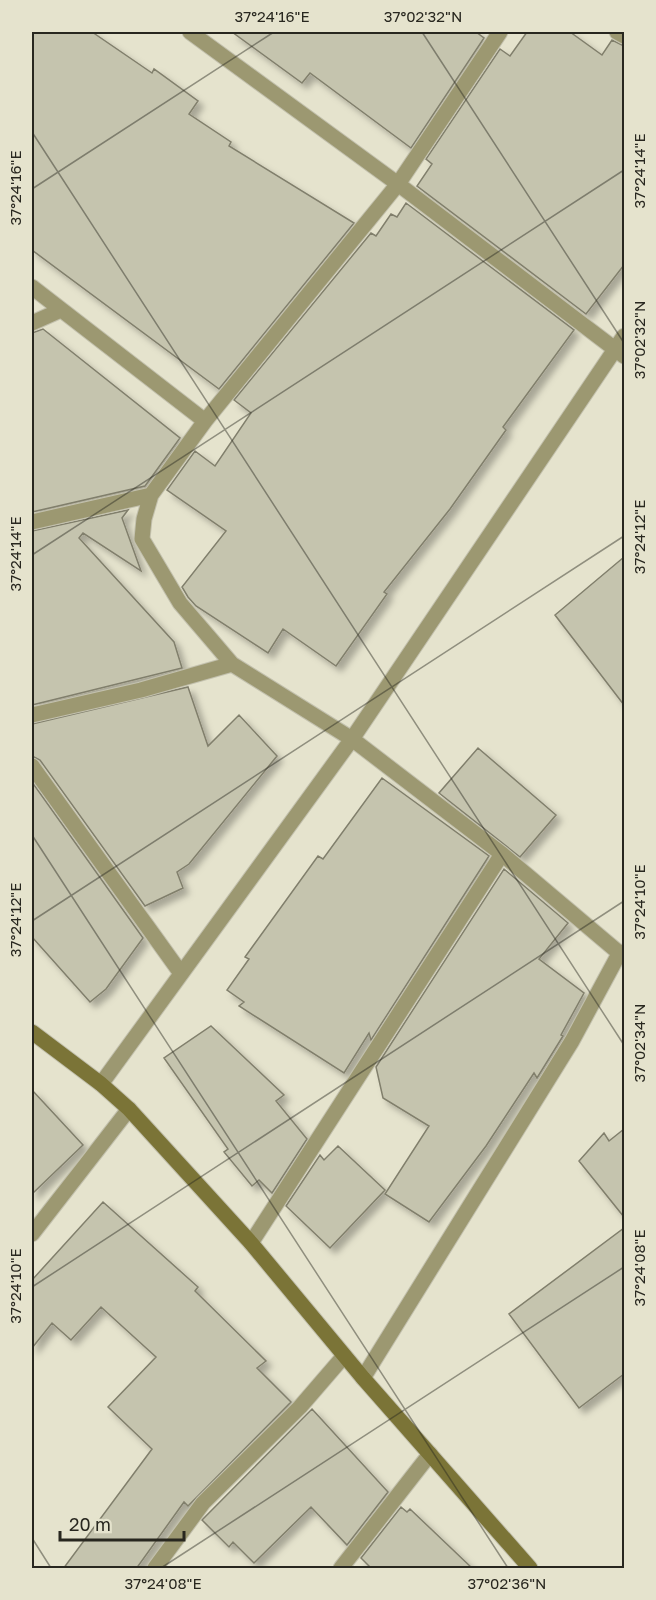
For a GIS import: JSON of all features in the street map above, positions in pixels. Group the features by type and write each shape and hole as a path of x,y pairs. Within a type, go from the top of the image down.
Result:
{"main road":[{"path":"32,1032 101,1084 129,1109 251,1243 344,1356 529,1568"}],"street":[{"path":"190,32 398,184 620,353"},
{"path":"363,1378 572,1041 622,955 502,854 352,739 232,664 180,603 142,539 144,519 151,495 205,421 398,184 500,32"},
{"path":"617,32 624,36"},
{"path":"32,287 205,421"},
{"path":"32,323 61,310"},
{"path":"101,1084 180,972 352,739 620,353 624,336"},
{"path":"32,522 151,495"},
{"path":"32,715 141,690 232,664"},
{"path":"32,766 180,972"},
{"path":"251,1243 502,854"},
{"path":"32,1234 129,1109"},
{"path":"155,1569 203,1503 300,1407 344,1356"},
{"path":"341,1569 430,1454"}],"building":[{"path":"32,32 92,32 152,73 154,69 198,101 189,114 231,142 229,146 354,223 219,389 32,250"},
{"path":"232,32 476,32 484,38 411,148 310,73 302,83"},
{"path":"527,32 570,32 602,55 612,40 624,46 624,265 586,314 417,186 432,164 426,159 500,49 510,56"},
{"path":"406,203 574,330 503,427 506,430 450,509 384,592 387,594 336,666 283,629 268,653 196,606 188,597 182,587 226,531 167,490 195,451 215,466 251,413 234,400 371,233 376,236 391,214 397,217"},
{"path":"43,329 180,438 145,486 32,512 32,333"},
{"path":"128,510 122,518 141,571 83,533 79,538 174,642 182,668 32,705 32,531"},
{"path":"624,557 624,705 555,615"},
{"path":"188,687 208,746 239,715 277,756 189,864 177,872 183,888 145,906 40,760 32,756 32,724"},
{"path":"478,748 556,815 520,857 439,793"},
{"path":"382,778 489,856 371,1040 369,1033 344,1073 239,1006 244,1002 227,990 249,959 245,957 318,856 323,859"},
{"path":"32,782 143,938 106,989 90,1002 32,937"},
{"path":"504,869 568,923 539,959 584,993 561,1035 563,1036 537,1078 534,1073 486,1146 429,1222 385,1194 429,1126 383,1098 376,1067"},
{"path":"211,1026 284,1095 276,1101 307,1139 272,1193 259,1180 252,1186 224,1152 228,1149 164,1058"},
{"path":"32,1090 83,1145 32,1194"},
{"path":"624,1129 624,1217 579,1161 604,1133 609,1141"},
{"path":"338,1146 385,1190 330,1248 286,1206 320,1155 324,1160"},
{"path":"103,1202 198,1287 195,1291 266,1361 257,1368 291,1402 188,1506 184,1502 136,1569 63,1569 152,1449 108,1407 156,1357 101,1307 71,1340 52,1323 32,1348 32,1280"},
{"path":"624,1228 624,1374 579,1408 509,1314"},
{"path":"312,1409 388,1492 347,1545 311,1507 254,1563 233,1542 229,1547 202,1520"},
{"path":"401,1507 407,1512 410,1509 473,1569 372,1569 361,1558"}]}
